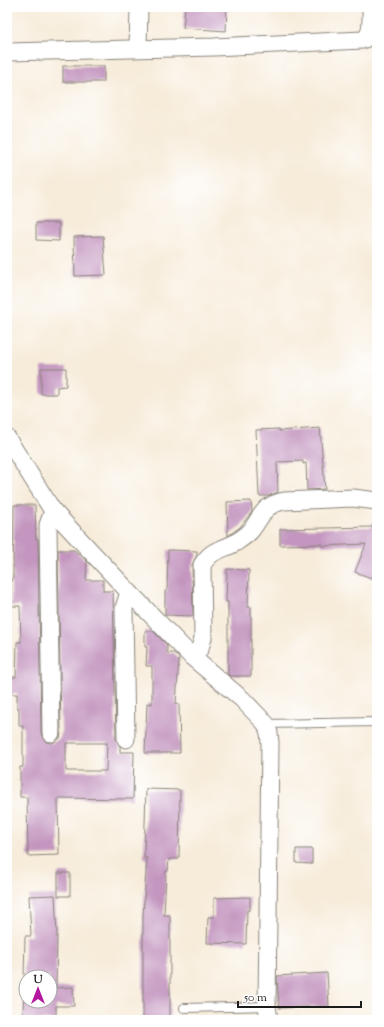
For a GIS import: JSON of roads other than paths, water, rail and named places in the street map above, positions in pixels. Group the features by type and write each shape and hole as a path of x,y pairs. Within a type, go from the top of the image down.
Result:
{"street":[{"path":"138,48 139,7"},
{"path":"371,7 369,33 372,43"},
{"path":"7,52 214,47 363,40 372,43"},
{"path":"7,438 53,511 192,657 242,699 266,724 270,743 268,1013"},
{"path":"192,657 200,648 203,638 202,565 207,556 236,542 251,530 261,515 274,503 284,501 353,498 377,501"},
{"path":"51,733 48,525 53,511"},
{"path":"126,739 124,608 129,592"}],"lane":[{"path":"266,724 377,722"},
{"path":"184,1008 268,1013"}]}
